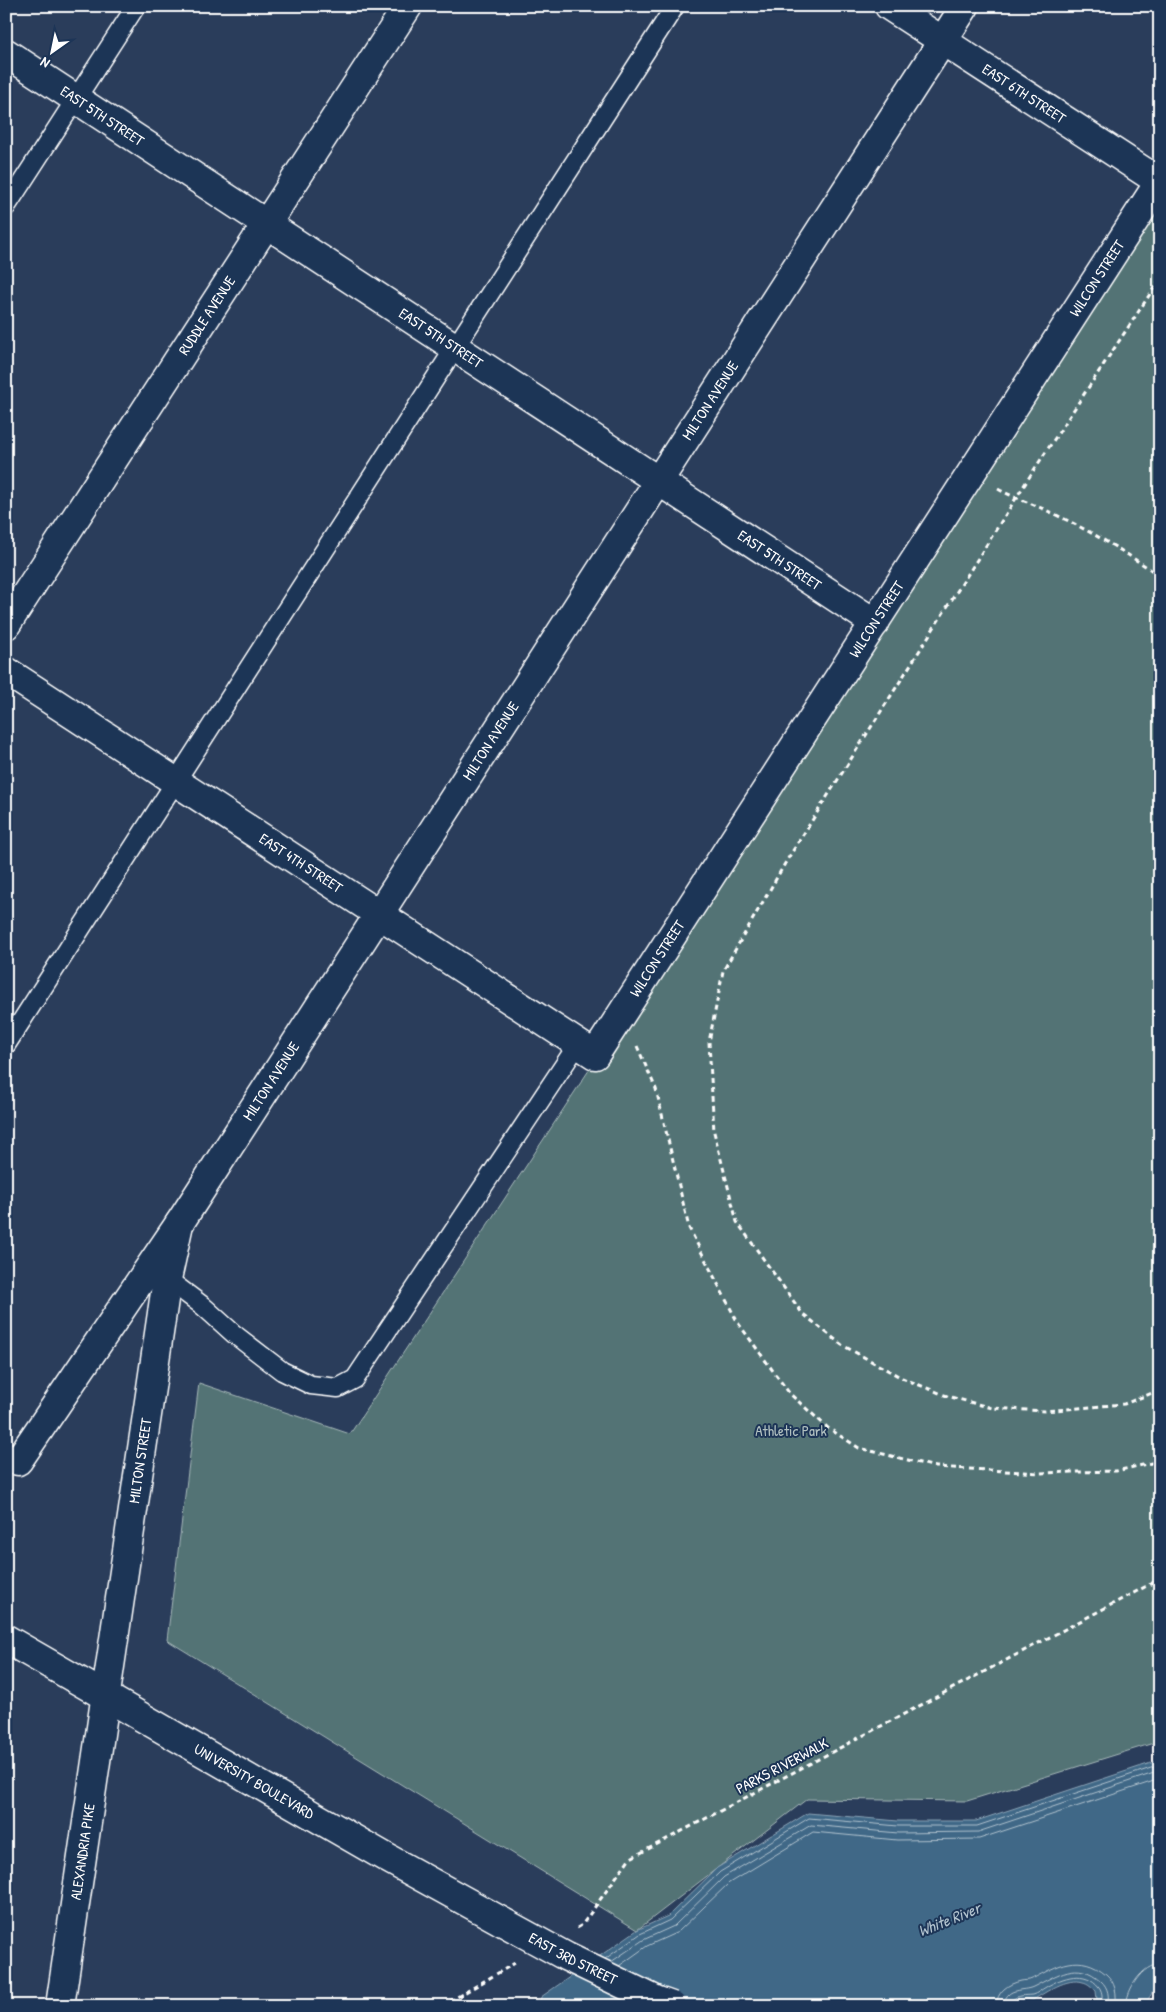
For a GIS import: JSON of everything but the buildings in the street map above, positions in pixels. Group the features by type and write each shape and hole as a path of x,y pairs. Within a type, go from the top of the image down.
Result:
{"street":[{"name":"RUDDLE AVENUE","path":"6,625 408,6"},
{"name":"EAST 6TH STREET","path":"889,6 1160,182"},
{"name":"MILTON AVENUE","path":"6,1457 18,1461 179,1224 965,6"},
{"name":"EAST 5TH STREET","path":"6,53 875,623"},
{"name":"WILCON STREET","path":"587,1050 623,1013 1160,182"},
{"name":"EAST 4TH STREET","path":"6,671 587,1050"},
{"name":"MILTON STREET","path":"105,1697 166,1279 179,1224"},
{"name":"UNIVERSITY BOULEVARD","path":"6,1639 503,1922"},
{"name":"ALEXANDRIA PIKE","path":"60,2006 105,1697"},
{"name":"EAST 3RD STREET","path":"503,1922 567,1957 672,2006"}],"lane":[{"path":"6,206 136,6"},
{"path":"6,1045 675,6"},
{"path":"166,1279 203,1306 234,1334 282,1371 311,1385 338,1388 355,1378 587,1050"}],"path":[{"path":"1160,279 1016,499 787,860 723,971 709,1042 714,1132 737,1222 802,1313 842,1345 902,1378 947,1396 992,1408 1045,1411 1124,1404 1160,1390"},
{"path":"970,475 1016,499 1050,512 1113,544 1160,576"},
{"path":"623,1013 656,1088 689,1228 738,1323 790,1394 828,1428 859,1448 936,1467 1040,1473 1116,1471 1160,1461"},
{"name":"PARKS RIVERWALK","path":"574,1930 582,1925 629,1859 1160,1579"},
{"path":"442,2006 516,1963"}],"green space":[{"name":"Athletic Park","path":"1160,201 1160,1741 967,1801 807,1799 637,1930 167,1640 199,1383 350,1434"}],"water":[{"name":"White River","path":"1160,1760 1160,1980 1144,2006 1094,2006 1097,2000 1096,1991 1087,1983 1077,1981 1064,1983 1033,2000 1026,1999 1012,2006 539,2006 541,1997 637,1930 668,1916 717,1868 808,1813 898,1821 976,1821"}]}
